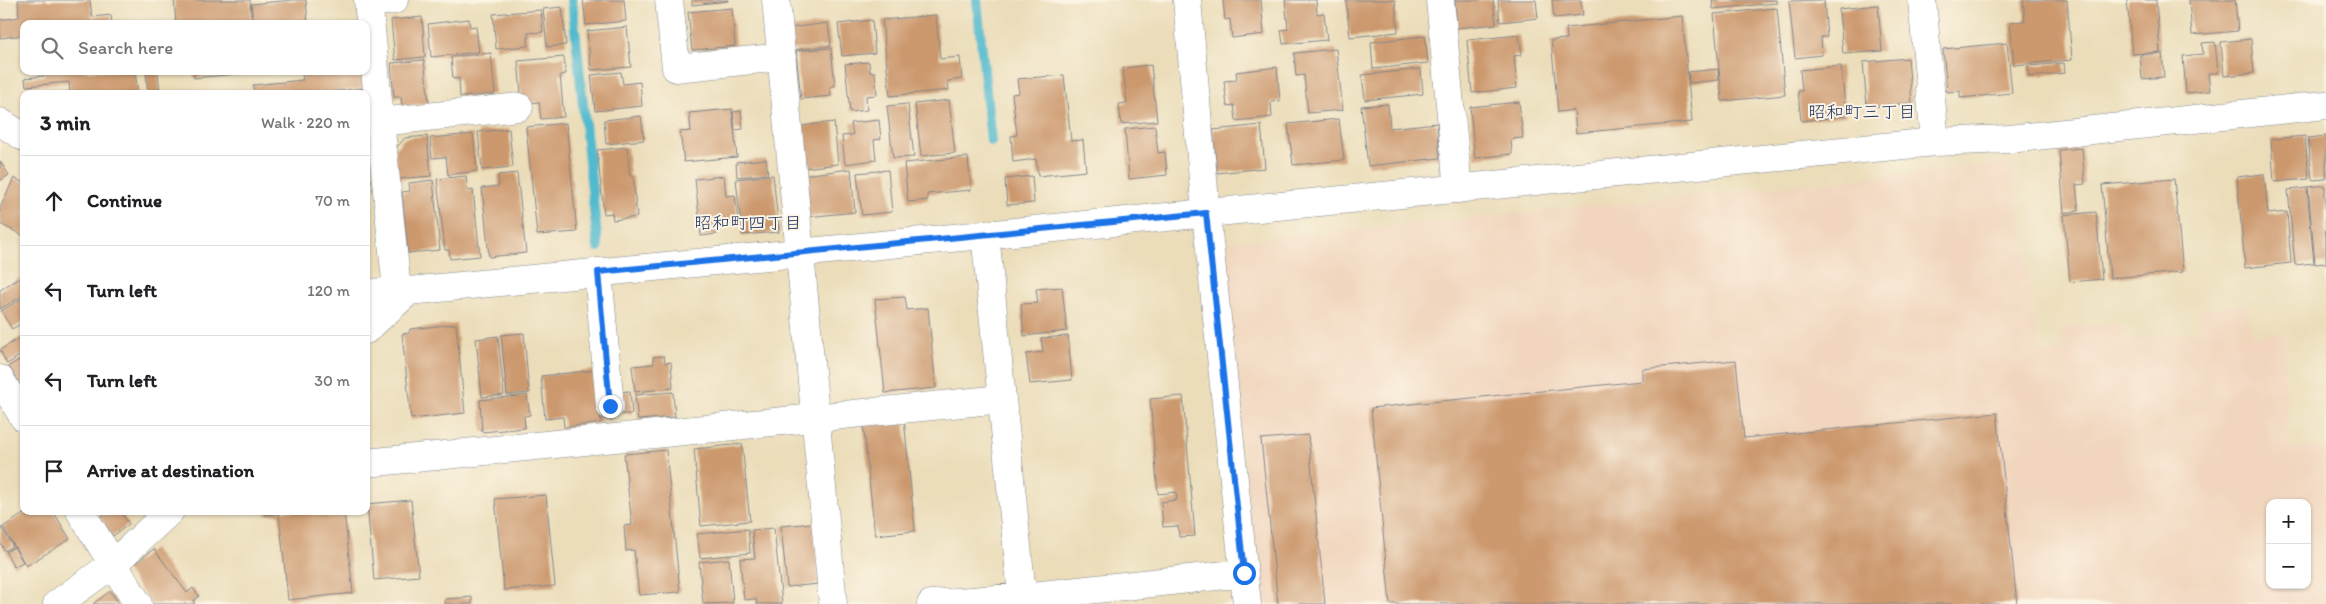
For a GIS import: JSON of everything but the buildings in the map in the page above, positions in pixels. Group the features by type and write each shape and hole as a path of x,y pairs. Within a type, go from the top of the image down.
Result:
{"street":[{"path":"669,0 676,68 782,57"},
{"path":"776,0 817,416 833,604"},
{"path":"1186,0 1206,213 1248,604"},
{"path":"1440,0 1458,188"},
{"path":"1922,0 1935,142"},
{"path":"377,1 380,122 403,291"},
{"path":"370,293 1935,142 2010,139 2326,105"},
{"path":"380,122 519,107"},
{"path":"0,122 20,134"},
{"path":"985,234 1023,601"},
{"path":"598,272 610,406"},
{"path":"370,326 403,291"},
{"path":"0,379 20,412"},
{"path":"370,463 817,416 1002,399"},
{"path":"82,515 138,604"},
{"path":"57,604 113,564 166,515"},
{"path":"930,604 1023,601 1244,573"}],"shaded area":[{"path":"2012,163 2039,354 2063,351 2061,328 2122,323 2124,339 2199,332 2198,310 2248,304 2251,335 2283,333 2289,447 2326,448 2326,604 1258,604 1223,243"}],"waterway":[{"path":"572,0 598,247"},
{"path":"977,0 991,141"}],"district":[{"name":"昭和町三丁目","path":"1862,112"},
{"name":"昭和町四丁目","path":"748,223"}],"route":[{"path":"610,406 598,272 1206,213 1244,573"}]}
